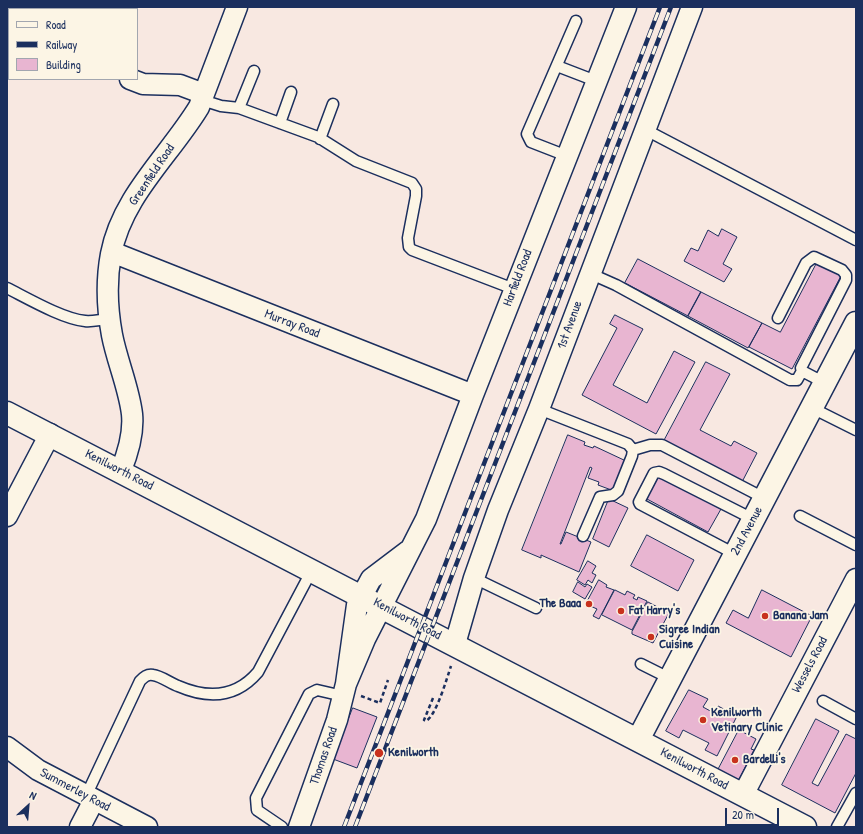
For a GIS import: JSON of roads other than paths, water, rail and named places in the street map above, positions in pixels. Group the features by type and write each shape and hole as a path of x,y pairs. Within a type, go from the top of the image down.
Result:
{"street":[{"name":"Greenfield Road","path":"121,470 128,452 131,435 132,414 110,319 107,296 112,252 122,223 143,184 190,122 203,97 237,7"},
{"name":"Harfield Road","path":"382,606 426,519 514,289 626,7"},
{"name":"1st Avenue","path":"454,654 474,578 498,510 539,409 589,273 646,130 692,7"},
{"path":"133,80 143,84 180,85 203,97"},
{"name":"Murray Road","path":"112,252 473,394"},
{"name":"2nd Avenue","path":"638,740 669,678 856,324"},
{"name":"Kenilworth Road","path":"7,412 382,606 454,654 638,740 806,827"},
{"path":"7,516 50,434"},
{"name":"Harfield Road","path":"361,595 371,580 410,549"},
{"name":"Wessels Road","path":"743,794 856,578"},
{"name":"Thomas Road","path":"349,692 351,637 357,605 361,595"},
{"name":"Thomas Road","path":"299,827 337,720 382,606"},
{"name":"Summerley Road","path":"7,747 38,770 147,827"},
{"path":"80,827 90,798"}],"lane":[{"path":"567,156 531,142 527,134 576,21"},
{"path":"557,66 596,81"},
{"path":"239,108 254,71"},
{"path":"280,123 291,92"},
{"path":"203,97 221,106 239,108 320,139 332,145 348,157 414,186 416,196 408,242 412,250 514,289"},
{"path":"320,139 333,104"},
{"path":"646,130 856,240"},
{"path":"589,273 616,285 790,380 797,380 802,371 802,367 846,280 846,275 838,268 814,257 811,258 806,263 778,318"},
{"path":"7,288 78,320 85,321 110,319"},
{"path":"802,371 825,383"},
{"path":"812,408 856,430"},
{"path":"539,409 628,444 633,450 618,491 613,495 600,497 583,536"},
{"path":"633,450 650,445 662,445 764,498"},
{"path":"735,554 640,504 654,473 659,472 664,474 753,519"},
{"path":"800,516 856,545"},
{"path":"90,798 140,681 145,677 155,675 202,695 227,693 241,688 251,681 258,672 312,570"},
{"path":"474,578 536,608"},
{"path":"641,664 669,678"},
{"path":"282,827 261,814 256,806 256,798 309,694 317,690 349,692"},
{"path":"823,701 856,719"},
{"path":"837,827 856,793"}],"railway":[{"path":"344,827 660,7"},
{"path":"355,827 671,7"}],"place":[{"name":"The Baaa","path":"589,604"},
{"name":"Fat Harry's","path":"621,611"},
{"name":"Banana Jam","path":"765,616"},
{"name":"Sigree Indian Cuisine","path":"651,637"},
{"name":"Kenilworth Vetinary Clinic","path":"703,720"},
{"name":"Kenilworth","path":"379,753"},
{"name":"Bardelli's","path":"735,760"}]}
